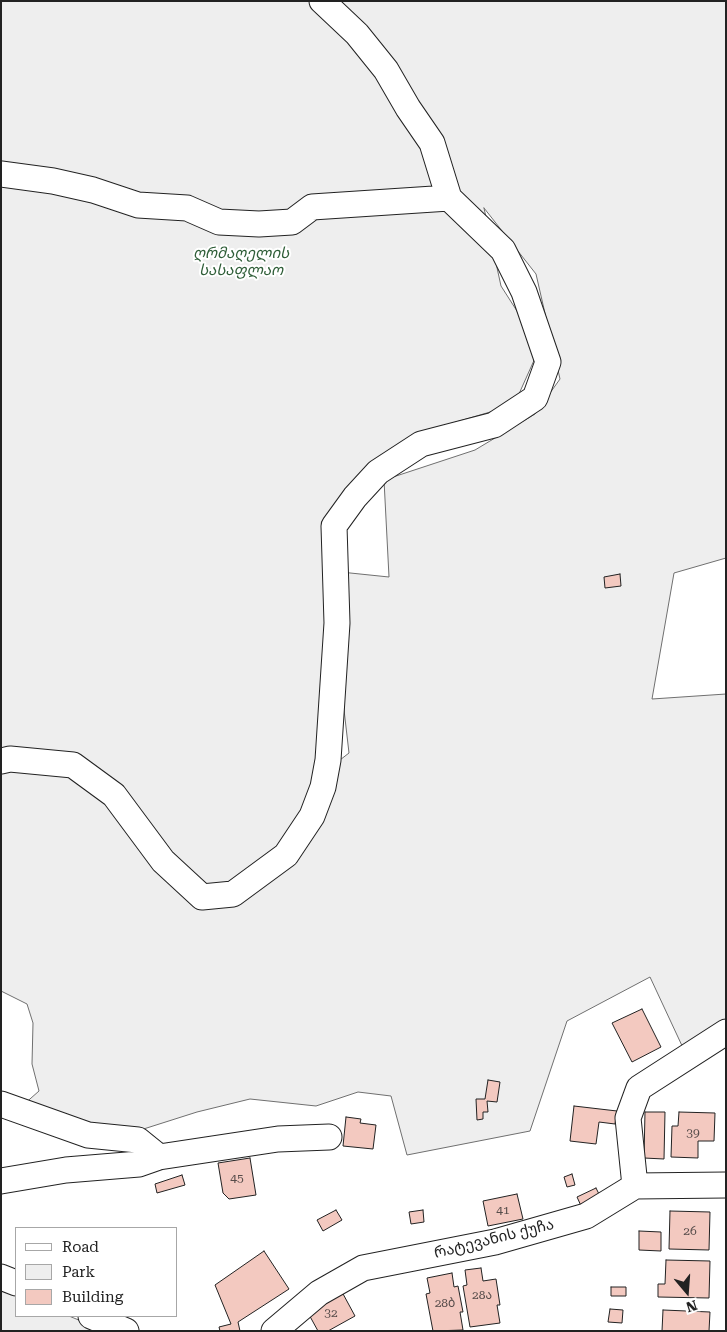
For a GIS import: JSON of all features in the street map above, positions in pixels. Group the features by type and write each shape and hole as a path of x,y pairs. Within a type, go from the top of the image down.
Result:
{"street":[{"path":"1,761 10,759 72,765 114,795 163,861 202,897 232,894 286,855 312,816 323,787 328,760 337,622 334,526 355,497 378,472 421,444 494,425 535,398 548,362 524,292 503,250 449,198 432,143 408,108 386,70 356,34 322,1"},
{"path":"1,174 53,181 93,190 138,206 187,208 219,222 260,224 292,222 312,206 449,198"},
{"path":"726,1032 639,1088 628,1118 635,1186 726,1186"},
{"path":"1,1104 88,1135 138,1140 159,1156"},
{"path":"1,1181 66,1170 139,1164 159,1156 278,1139 329,1137"},
{"name":"რატევანის ქუჩა","path":"274,1331 319,1293 363,1268 495,1242 586,1216 635,1186"},
{"path":"1,1277 15,1284"},
{"path":"93,1317 126,1331"}],"green space":[{"name":"ღრმაღელის სასაფლაო","path":"1,1 726,1 726,558 674,573 652,699 726,694 726,1026 684,1050 650,977 567,1021 530,1131 407,1155 391,1096 358,1092 316,1106 250,1099 197,1112 131,1133 22,1106 39,1091 32,1064 33,1023 27,1004 1,991","holes":["484,208 536,274 560,379 535,414 475,450 384,480 389,577 331,571 322,521 372,466 422,432 514,405 540,347 501,286","335,632 349,753 327,770"]},
{"path":"1,1289 15,1295 15,1317 71,1317 105,1331 1,1331"}],"building":[{"path":"620,574 621,586 605,588 604,577"},
{"path":"642,1009 661,1047 632,1062 612,1023"},
{"path":"488,1080 500,1082 497,1102 487,1101 488,1112 483,1112 483,1119 477,1120 476,1099 485,1099"},
{"path":"574,1106 617,1111 615,1124 599,1122 596,1144 570,1141"},
{"path":"645,1112 665,1112 664,1159 644,1158"},
{"path":"679,1112 715,1113 714,1141 698,1141 698,1158 671,1157 672,1126 678,1126"},
{"path":"346,1117 361,1119 360,1123 376,1125 373,1149 343,1146"},
{"path":"250,1158 256,1195 229,1199 223,1193 218,1163"},
{"path":"572,1174 575,1185 567,1187 564,1177"},
{"path":"182,1175 185,1185 157,1193 155,1184"},
{"path":"596,1188 602,1200 582,1208 577,1197"},
{"path":"517,1194 523,1219 488,1226 483,1201"},
{"path":"336,1210 342,1220 323,1231 317,1220"},
{"path":"423,1210 424,1222 411,1224 409,1212"},
{"path":"670,1211 710,1212 709,1250 669,1249"},
{"path":"639,1231 661,1232 661,1251 639,1250"},
{"path":"264,1251 289,1289 238,1322 240,1331 220,1331 219,1327 231,1324 215,1285"},
{"path":"666,1260 710,1261 709,1298 658,1297 658,1284 665,1284"},
{"path":"481,1268 483,1281 496,1279 500,1305 497,1305 500,1323 470,1327 463,1286 467,1285 465,1270"},
{"path":"452,1273 454,1287 458,1286 463,1312 460,1312 463,1330 433,1331 426,1294 430,1293 427,1278"},
{"path":"611,1287 626,1287 626,1296 611,1296"},
{"path":"342,1292 355,1316 328,1331 318,1331 307,1311"},
{"path":"610,1309 623,1310 622,1323 608,1322"},
{"path":"663,1310 710,1312 709,1331 662,1331"}]}
